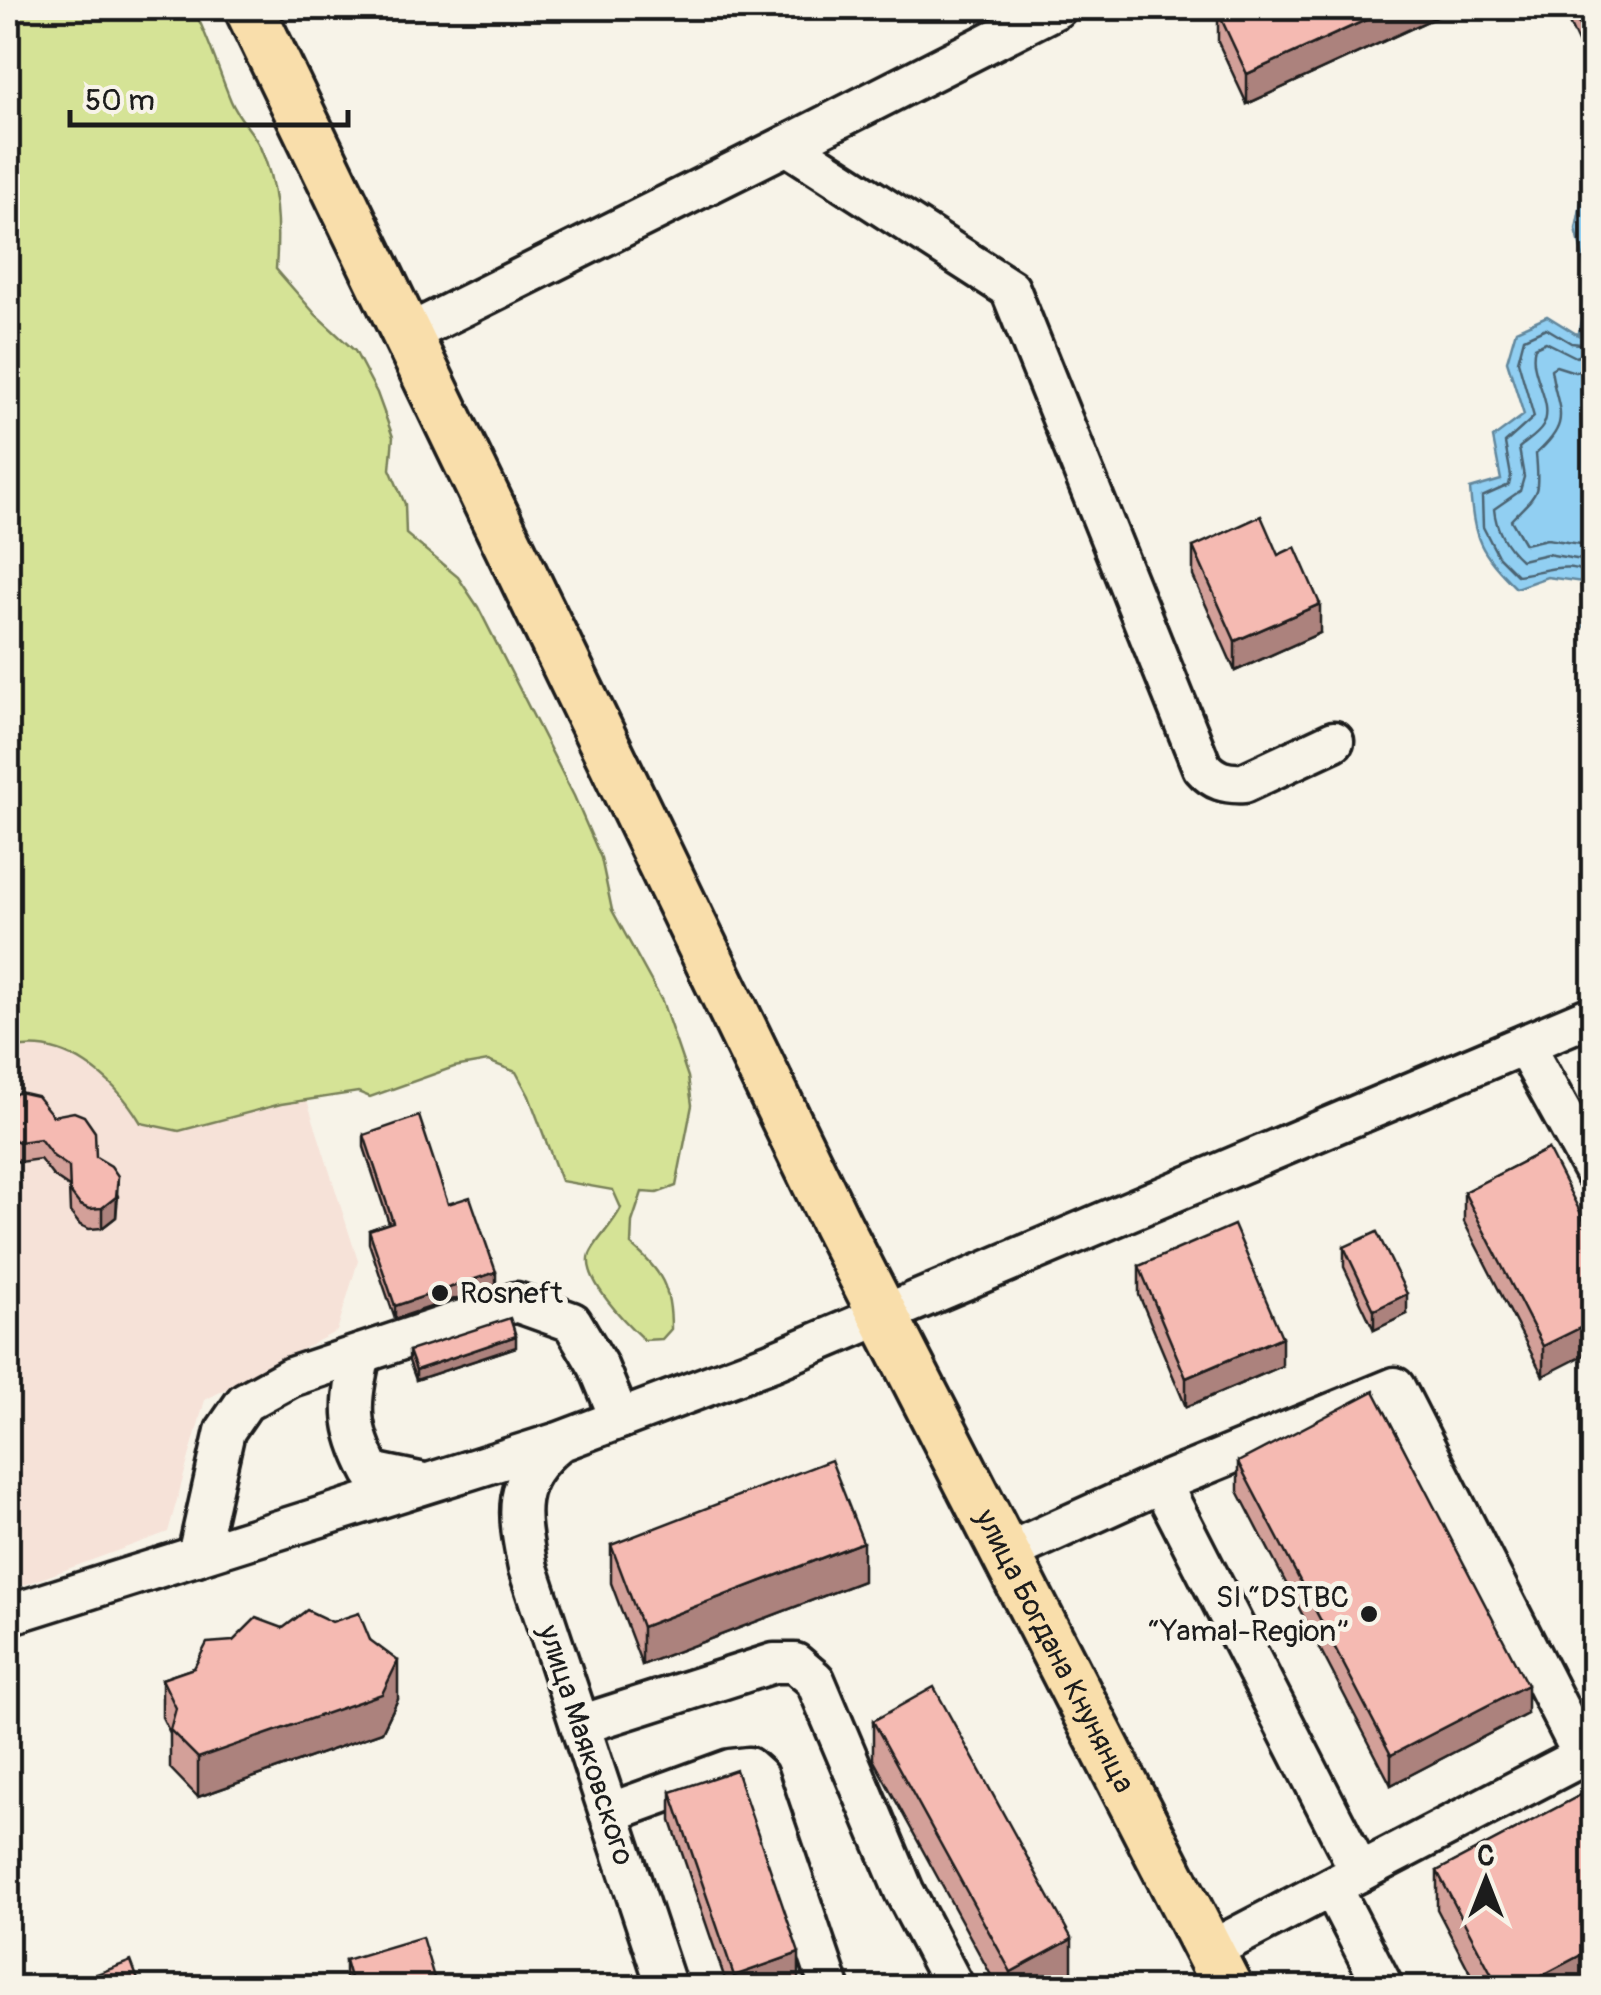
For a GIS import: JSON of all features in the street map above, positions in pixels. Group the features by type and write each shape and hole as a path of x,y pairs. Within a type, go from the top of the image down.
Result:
{"main road":[{"name":"улица Богдана Кнунянца","path":"249,8 883,1314 1218,1969"}],"street":[{"path":"406,334 1057,8"},
{"path":"787,144 1010,290 1202,767 1210,777 1228,784 1244,783 1334,741"},
{"path":"8,1615 559,1442 772,1362 1594,1015"},
{"path":"1524,1044 1594,1172"},
{"path":"197,1556 225,1431 245,1402 291,1377 516,1302 572,1322 598,1366 620,1419"},
{"path":"361,1354 351,1398 356,1442 372,1472 422,1483"},
{"path":"1006,1553 1161,1483 1396,1388 1582,1756 1346,1880 1218,1969"},
{"name":"улица Маяковского","path":"559,1442 526,1476 520,1500 528,1568 667,1988"},
{"path":"1161,1483 1346,1880 1384,1988"},
{"path":"580,1725 774,1664 795,1664 815,1680 904,1890 955,1988"},
{"path":"609,1812 730,1769 748,1768 758,1776 830,1988"}],"shaded area":[{"path":"8,951 293,1056 358,1261 337,1331 205,1400 168,1532 8,1591"}],"green space":[{"path":"8,8 193,8 199,19 231,101 257,141 271,177 276,207 276,269 316,315 355,351 377,393 393,437 390,469 405,504 406,534 458,577 478,607 574,796 601,858 612,910 662,1001 688,1077 692,1105 676,1186 657,1193 642,1192 632,1222 631,1245 650,1263 667,1291 671,1329 662,1339 644,1340 618,1313 592,1276 590,1254 621,1208 613,1190 561,1181 516,1072 488,1061 454,1067 370,1097 358,1092 281,1104 179,1131 141,1123 102,1076 68,1054 49,1048 8,1050"}],"water":[{"path":"1593,189 1593,631 1584,627 1583,582 1547,577 1516,588 1494,564 1477,533 1470,489 1501,480 1493,438 1524,415 1507,361 1516,330 1547,316 1578,335 1589,282 1576,229 1583,193"}],"building":[{"path":"1229,8 1392,8 1247,74 1218,12"},
{"path":"1571,8 1594,8 1594,25 1582,31"},
{"path":"1261,516 1278,555 1295,547 1320,604 1235,641 1193,547"},
{"path":"19,1092 37,1096 53,1116 74,1112 84,1116 95,1132 96,1157 118,1176 116,1197 102,1208 80,1205 70,1192 69,1167 53,1156 40,1139 19,1142 8,1137 8,1099"},
{"path":"419,1116 448,1204 470,1197 496,1272 395,1306 369,1230 393,1222 364,1135"},
{"path":"1548,1149 1594,1239 1594,1321 1543,1346 1464,1192"},
{"path":"1234,1225 1282,1337 1186,1378 1139,1266"},
{"path":"1377,1232 1407,1294 1374,1310 1344,1247"},
{"path":"510,1318 516,1336 416,1370 409,1351"},
{"path":"1374,1391 1527,1685 1391,1755 1238,1462"},
{"path":"831,1460 863,1542 642,1627 611,1545"},
{"path":"307,1610 332,1622 359,1613 370,1640 398,1661 382,1694 198,1758 170,1730 176,1708 162,1679 194,1668 207,1643 233,1641 256,1618 283,1628"},
{"path":"934,1687 1072,1939 1011,1972 873,1721"},
{"path":"736,1770 799,1953 734,1976 671,1792"},
{"path":"1594,1788 1594,1948 1518,1988 1499,1988 1437,1871"},
{"path":"422,1937 437,1988 353,1988 345,1960"},
{"path":"131,1961 141,1988 60,1988"}],"place":[{"name":"Rosneft","path":"440,1293"},
{"name":"SI “DSTBC “Yamal-Region”","path":"1369,1614"}]}
